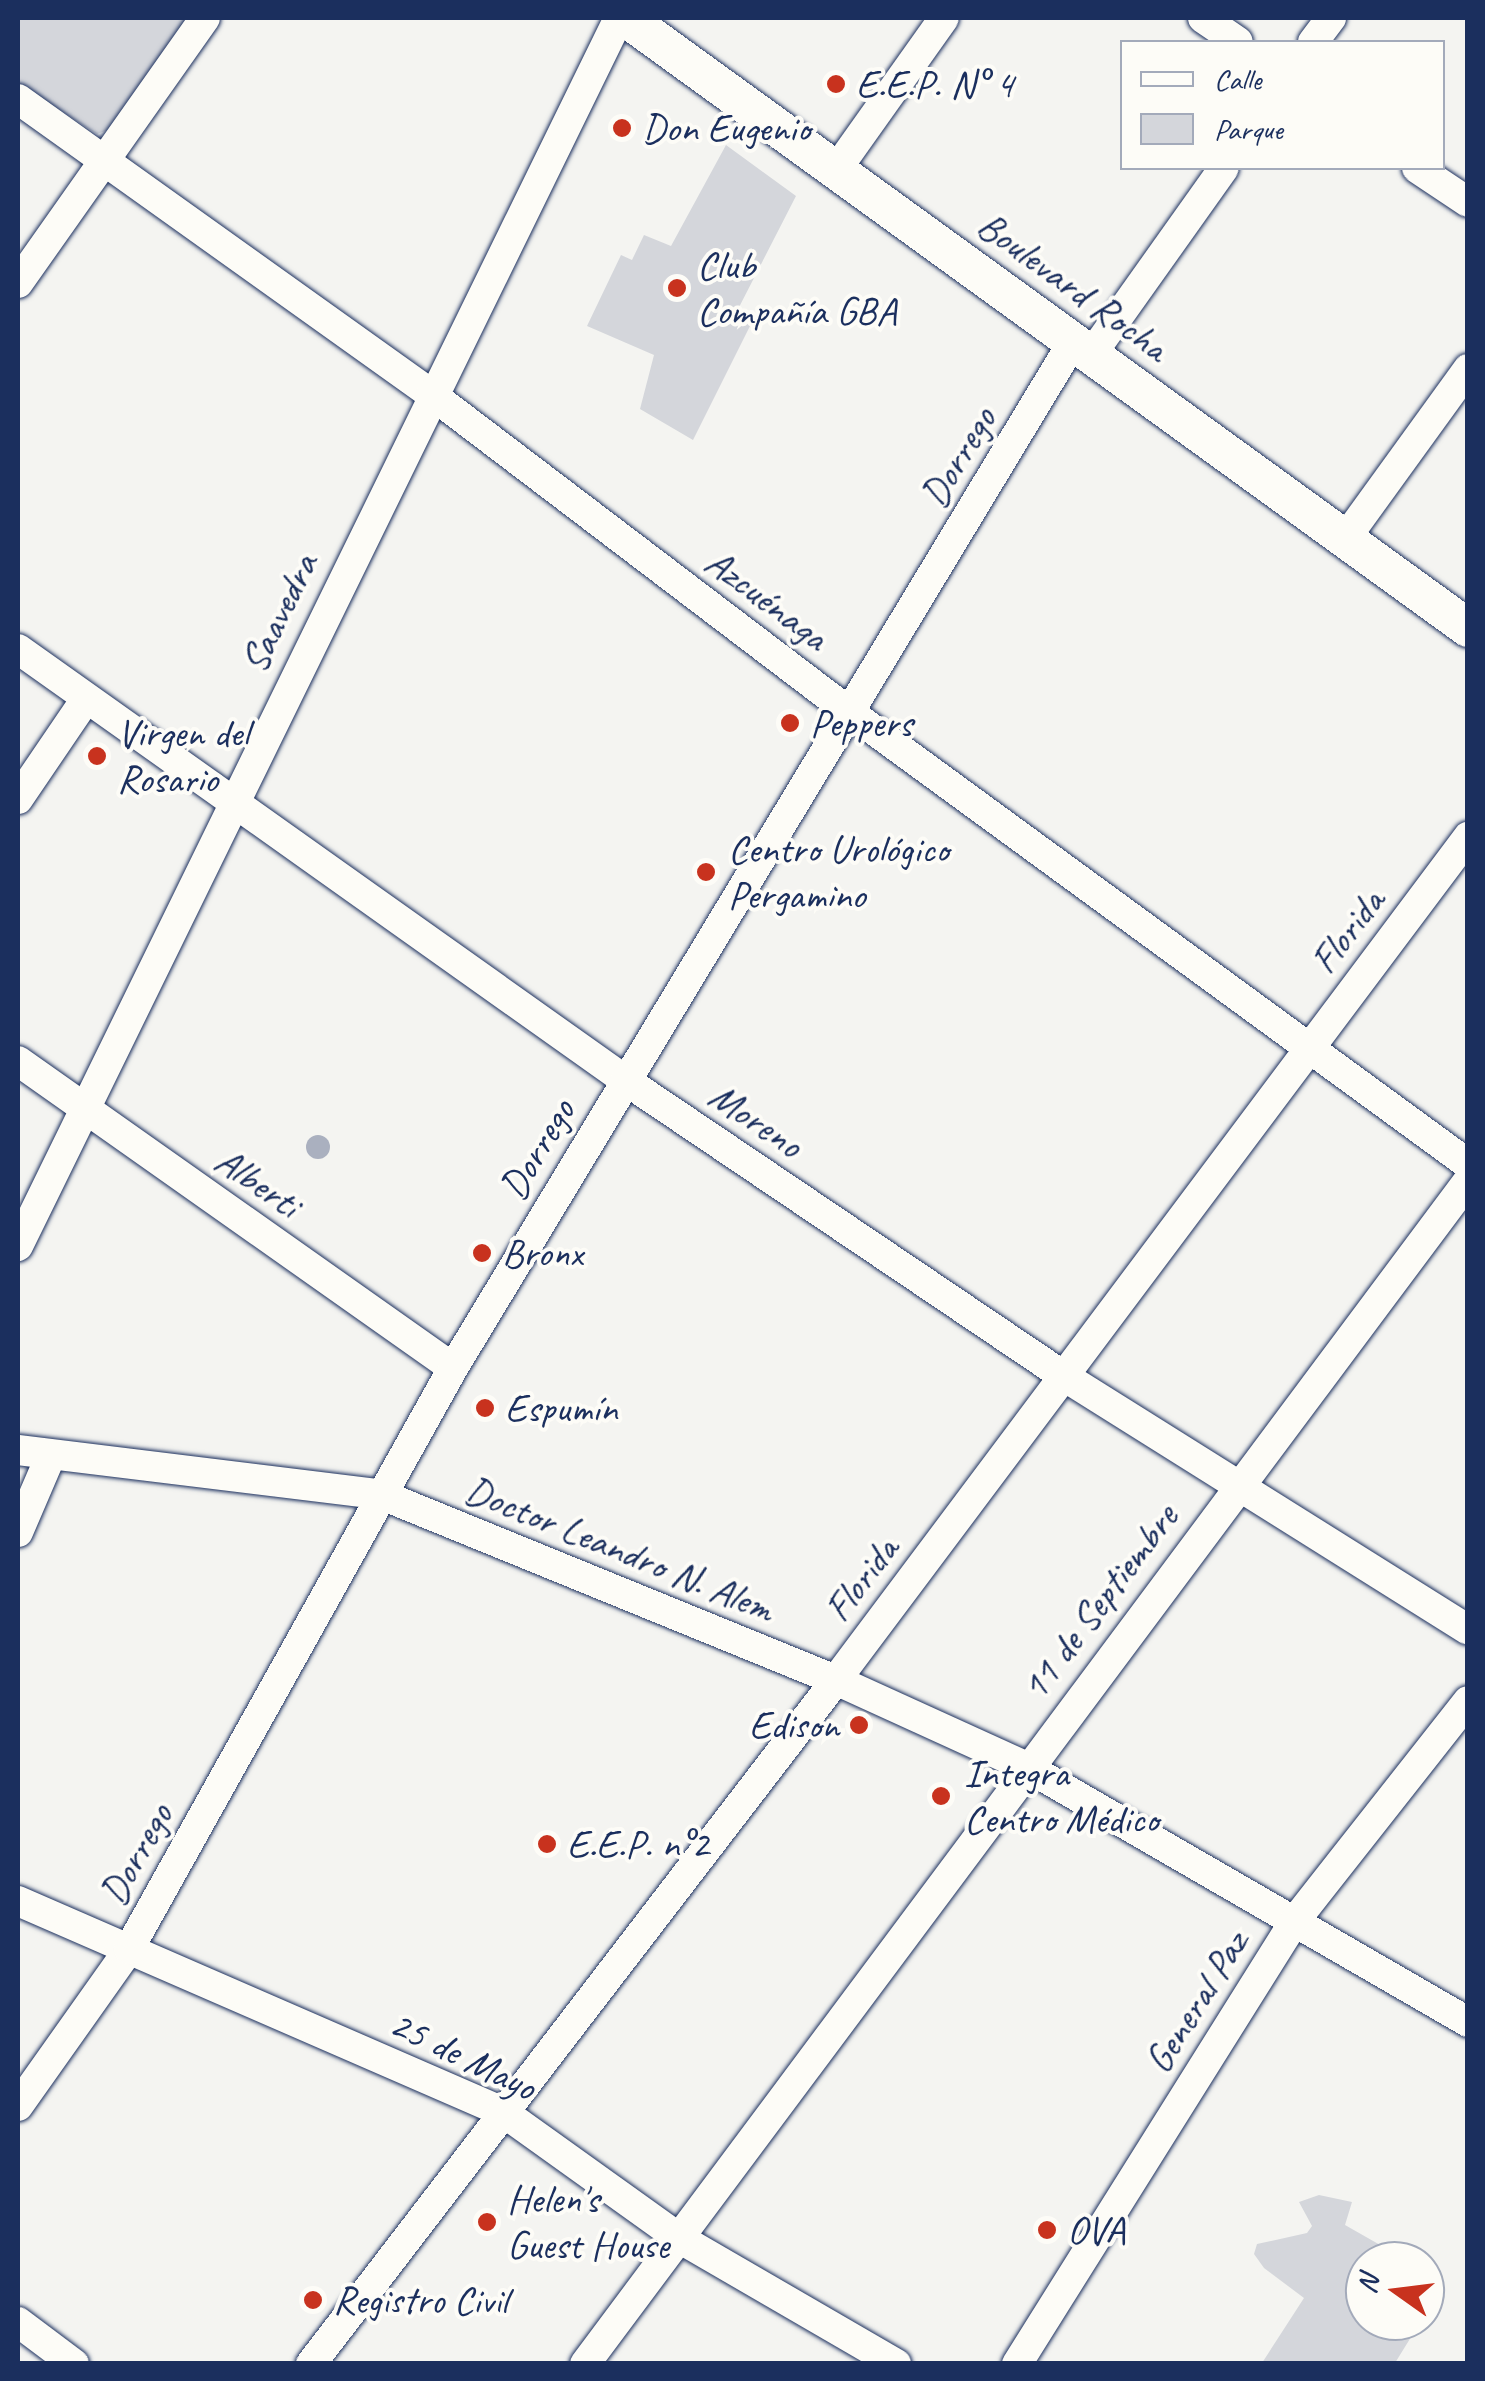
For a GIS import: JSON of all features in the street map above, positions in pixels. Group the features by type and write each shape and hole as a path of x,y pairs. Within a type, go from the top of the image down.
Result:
{"main road":[{"name":"Boulevard Rocha","path":"623,18 1468,628"}],"street":[{"path":"18,283 206,18"},
{"name":"Saavedra","path":"18,1246 432,394 623,18"},
{"path":"836,170 944,18"},
{"path":"1203,18 1235,40"},
{"path":"1314,40 1331,18"},
{"name":"Azcuénaga","path":"18,99 432,394 852,714 1468,1164"},
{"name":"Dorrego","path":"18,2106 129,1949 453,1368 625,1080 852,714 1082,348 1222,170"},
{"path":"1420,170 1468,202"},
{"path":"1345,539 1468,369"},
{"name":"Moreno","path":"18,649 625,1080 1062,1375 1468,1630"},
{"path":"18,799 86,699"},
{"name":"Florida","path":"311,2364 836,1680 1468,837"},
{"name":"Alberti","path":"18,1061 453,1368"},
{"name":"11 de Septiembre","path":"585,2364 1025,1766 1468,1181"},
{"name":"Doctor Leandro N. Alem","path":"18,1450 382,1495 836,1680 1025,1766 1468,2022"},
{"path":"18,1532 51,1455"},
{"name":"General Paz","path":"1018,2364 1294,1922 1468,1701"},
{"name":"25 de Mayo","path":"18,1901 503,2112 679,2238 896,2364"},
{"path":"18,2322 74,2364"}],"green space":[{"path":"18,18 188,18 108,130 97,134 18,83"},
{"name":"Club Compañía GBA","path":"726,145 796,196 735,315 752,322 693,440 640,409 654,355 587,326 621,255 632,260 644,235 671,246"},
{"path":"1319,2195 1352,2202 1345,2225 1373,2241 1345,2241 1345,2341 1409,2341 1395,2363 1262,2363 1304,2298 1264,2268 1254,2254 1257,2244 1307,2233 1312,2226 1299,2202"}],"water":[{"path":"318,1135 330,1147 318,1159 306,1147"}],"place":[{"name":"E.E.P. N° 4","path":"836,84"},
{"name":"Don Eugenio","path":"622,128"},
{"name":"Club Compañía GBA","path":"677,288"},
{"name":"Peppers","path":"790,723"},
{"name":"Virgen del Rosario","path":"97,756"},
{"name":"Centro Urológico Pergamino","path":"706,872"},
{"name":"Bronx","path":"482,1253"},
{"name":"Espumín","path":"485,1408"},
{"name":"Edison","path":"859,1725"},
{"name":"Integra Centro Médico","path":"941,1796"},
{"name":"E.E.P. n°2","path":"547,1844"},
{"name":"Helen's Guest House","path":"487,2222"},
{"name":"OVA","path":"1047,2230"},
{"name":"Registro Civil","path":"313,2300"}]}
